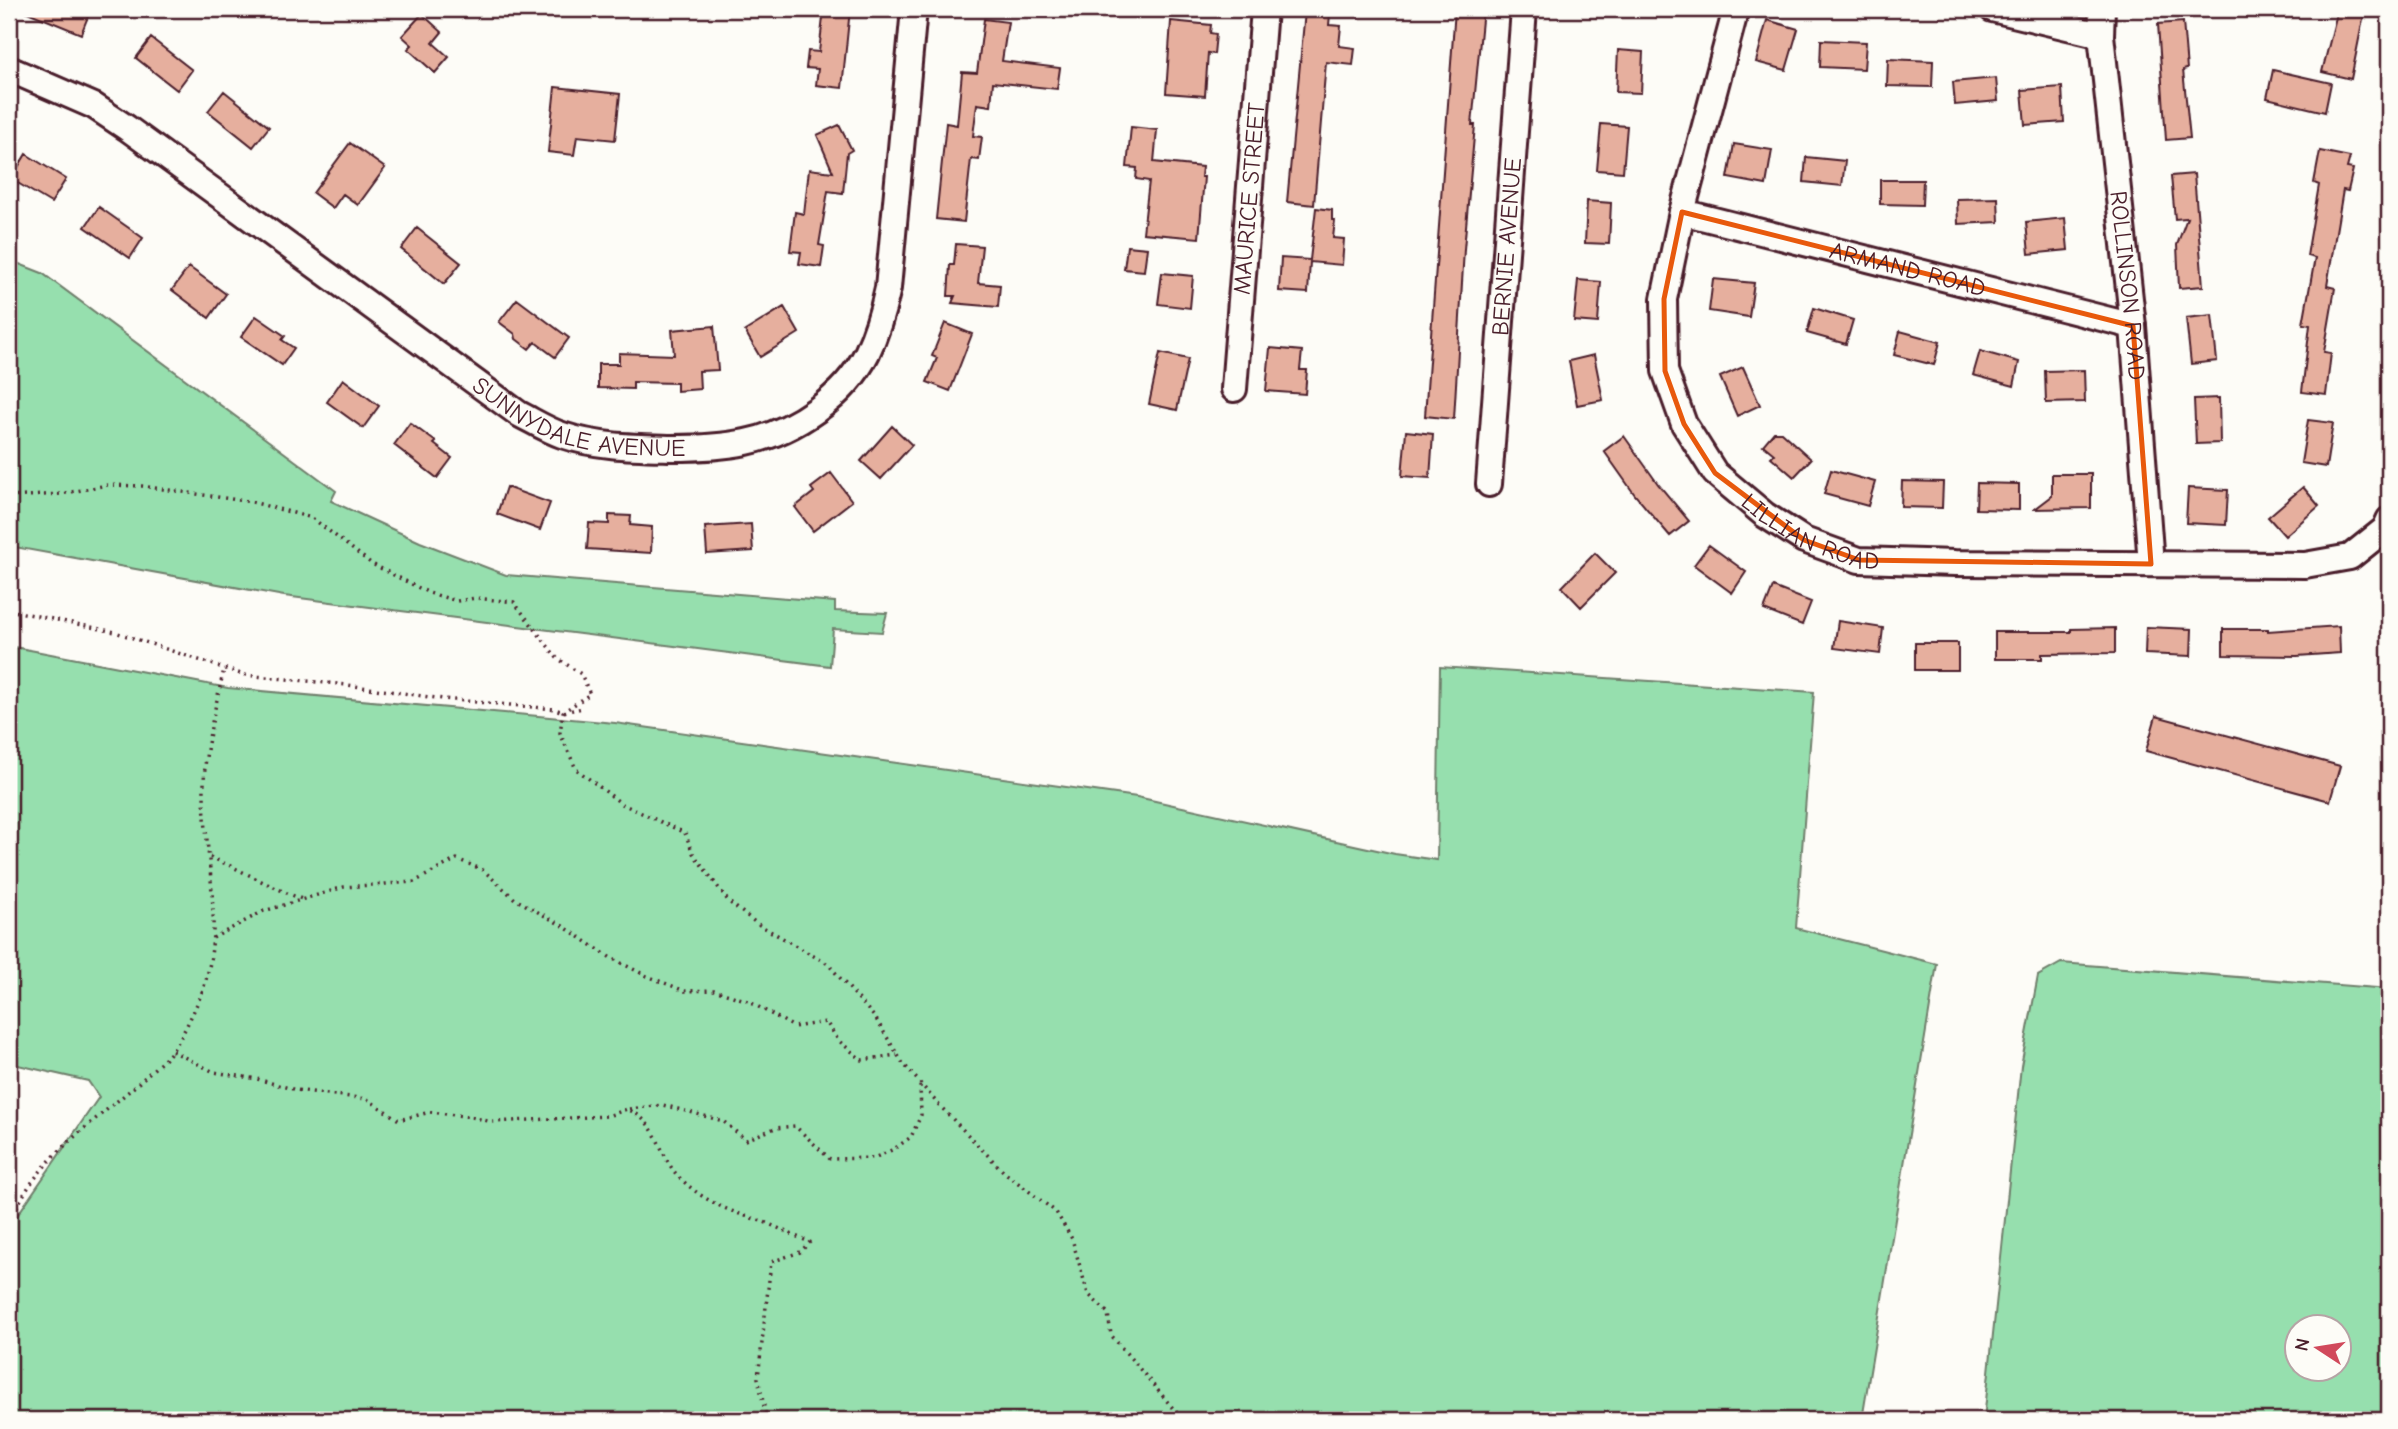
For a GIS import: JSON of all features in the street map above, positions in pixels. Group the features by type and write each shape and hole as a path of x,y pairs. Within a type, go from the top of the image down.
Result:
{"street":[{"name":"SUNNYDALE AVENUE","path":"9,69 94,106 519,414 560,435 601,445 698,448 747,442 785,429 814,412 842,388 866,356 879,326 888,288 914,9"},
{"name":"MAURICE STREET","path":"1234,389 1264,9"},
{"name":"BERNIE AVENUE","path":"1489,484 1524,9"},
{"name":"LILLIAN ROAD","path":"1736,9 1682,212 1664,299 1665,371 1684,425 1715,473 1765,515 1804,540 1859,560 1955,563 2305,565 2350,557 2385,529 2389,520"},
{"path":"1992,9 2102,35"},
{"name":"ROLLINSON ROAD","path":"2102,9 2102,35 2133,326 2151,564"},
{"name":"ARMAND ROAD","path":"1682,212 2133,326"}],"path":[{"path":"9,497 61,494 107,485 142,486 252,502 312,518 372,564 429,593 457,601 476,598 514,602 557,658 581,674 590,694 563,712 560,733 576,769 622,804 685,833 693,853 729,902 756,922 828,964 876,1019 897,1055 920,1083 1004,1172 1056,1212 1072,1239 1088,1294 1108,1313 1111,1335 1183,1420"},
{"path":"9,610 116,632 244,676 348,685 563,712 583,708"},
{"path":"9,1227 27,1186 50,1158 123,1098 173,1051 199,1001 213,938 210,857 205,812 206,760 224,669"},
{"path":"210,857 274,889 304,899"},
{"path":"213,938 264,911 344,887 414,882 457,859 483,870 515,899 563,926 611,958 647,976 685,992 714,990 748,1001 794,1027 826,1022 839,1041 862,1060 897,1055"},
{"path":"173,1051 214,1072 257,1079 296,1090 368,1099 399,1120 429,1112 472,1116 492,1122 608,1116 627,1109 663,1105 723,1121 746,1140 775,1128 795,1126 830,1159 874,1158 911,1137 921,1115 920,1083"},
{"path":"627,1109 641,1114 679,1178 713,1204 810,1242 800,1252 771,1262 758,1378 767,1420"}],"highlighted area":[{"path":"1682,212 2133,326 2151,564 1859,560 1804,540 1715,473 1684,424 1665,371 1664,299"}],"green space":[{"path":"9,260 42,273 336,491 331,501 420,542 506,575 835,602 835,611 887,613 882,632 833,629 830,666 284,596 9,546"},
{"path":"9,646 228,688 615,723 1137,797 1395,854 1437,860 1440,667 1814,692 1796,928 1937,964 1862,1420 9,1420 9,1242 12,1223 99,1097 88,1081 9,1063"},
{"path":"2061,963 2389,989 2389,1420 1984,1420 2021,1066 2038,976"}],"building":[{"path":"20,9 91,9 81,34"},
{"path":"824,9 850,9 842,88 816,85 818,69 806,68 808,51 819,52"},
{"path":"1455,9 1483,9 1472,125 1475,125 1464,249 1454,419 1425,416"},
{"path":"2338,9 2365,9 2351,79 2322,72"},
{"path":"1305,11 1330,14 1329,25 1341,26 1339,46 1355,48 1353,65 1326,62 1314,205 1287,202"},
{"path":"422,14 442,32 433,43 449,57 435,73 408,49 412,45 402,36"},
{"path":"984,19 1008,22 1002,61 1060,68 1057,89 993,82 991,106 977,104 973,136 982,137 979,160 971,159 964,222 936,219 946,123 957,125 962,72 977,73"},
{"path":"1767,20 1798,29 1786,70 1756,62"},
{"path":"1171,21 1211,25 1210,33 1216,34 1214,54 1208,53 1205,96 1166,93"},
{"path":"2183,22 2187,69 2183,70 2190,138 2166,140 2158,24"},
{"path":"151,38 192,70 177,90 136,58"},
{"path":"1821,40 1866,42 1864,69 1820,67"},
{"path":"1618,50 1643,52 1641,93 1616,92"},
{"path":"1888,59 1933,61 1932,87 1887,86"},
{"path":"2273,70 2331,83 2325,112 2267,98"},
{"path":"1996,78 1998,101 1955,105 1953,82"},
{"path":"555,87 620,94 615,140 577,136 574,155 548,152"},
{"path":"2062,87 2064,122 2025,125 2022,90"},
{"path":"224,91 269,127 253,147 208,111"},
{"path":"1601,124 1627,126 1623,172 1597,170"},
{"path":"839,125 852,150 847,153 843,193 828,191 819,245 824,246 821,267 799,264 801,252 790,251 795,212 804,214 809,169 833,172 817,135"},
{"path":"1131,127 1157,130 1154,162 1202,167 1201,177 1204,177 1199,238 1143,233 1149,181 1136,179 1137,168 1127,167"},
{"path":"350,143 385,168 358,205 343,194 333,208 313,193"},
{"path":"1734,144 1772,150 1766,185 1728,178"},
{"path":"2320,151 2350,157 2347,168 2353,169 2348,191 2343,190 2327,286 2335,288 2324,352 2331,353 2326,395 2302,392 2310,325 2303,324 2315,258 2307,256 2319,185 2314,183"},
{"path":"26,154 66,179 51,203 11,179"},
{"path":"1806,157 1845,161 1842,186 1804,182"},
{"path":"2194,174 2203,286 2179,288 2177,245 2187,218 2175,219 2171,176"},
{"path":"1880,180 1923,180 1922,205 1880,204"},
{"path":"1998,198 1999,222 1958,224 1957,199"},
{"path":"1587,201 1611,203 1609,244 1585,243"},
{"path":"99,207 143,238 130,258 85,227"},
{"path":"1316,208 1332,210 1332,220 1335,220 1333,238 1344,239 1342,265 1310,262 1308,293 1279,291 1281,258 1310,260"},
{"path":"2065,218 2068,250 2029,254 2026,222"},
{"path":"417,228 461,263 444,284 401,249"},
{"path":"956,244 982,246 978,283 1000,285 998,307 952,303 955,296 948,296 950,265 954,265"},
{"path":"1127,246 1147,248 1144,271 1124,269"},
{"path":"189,267 226,294 209,318 172,290"},
{"path":"1162,273 1193,276 1190,308 1158,304"},
{"path":"1713,279 1754,283 1749,317 1709,311"},
{"path":"1578,280 1601,282 1598,323 1574,321"},
{"path":"517,299 569,338 555,357 535,342 529,349 499,322"},
{"path":"784,307 799,333 760,357 745,331"},
{"path":"1814,308 1853,320 1846,344 1807,333"},
{"path":"2212,315 2217,361 2191,364 2186,318"},
{"path":"256,316 285,336 282,340 294,348 282,365 241,337"},
{"path":"945,323 972,334 950,391 927,382 937,358 932,356"},
{"path":"714,326 718,370 699,371 700,389 677,391 677,383 633,382 633,389 598,388 598,364 619,364 619,353 674,355 672,330"},
{"path":"1900,331 1940,342 1934,365 1894,355"},
{"path":"1270,348 1302,351 1300,370 1307,370 1305,394 1266,391"},
{"path":"1980,351 2019,362 2014,386 1973,375"},
{"path":"1160,353 1188,359 1177,410 1149,404"},
{"path":"1594,355 1603,400 1577,405 1569,361"},
{"path":"1743,367 1760,405 1737,416 1720,377"},
{"path":"2084,370 2085,402 2046,403 2045,371"},
{"path":"343,379 379,406 363,428 327,402"},
{"path":"2219,398 2220,443 2196,444 2194,399"},
{"path":"2308,420 2333,423 2326,467 2301,463"},
{"path":"410,423 452,458 437,478 394,445"},
{"path":"892,426 912,445 881,479 861,461"},
{"path":"1406,431 1433,434 1430,478 1402,476"},
{"path":"1774,432 1781,432 1811,459 1794,477 1771,457 1774,454 1763,445"},
{"path":"1624,436 1658,484 1689,521 1670,536 1635,495 1604,451"},
{"path":"1831,470 1875,482 1868,506 1824,494"},
{"path":"831,473 852,501 813,531 795,507 814,492 811,488"},
{"path":"2052,474 2091,474 2091,508 2035,509 2052,496"},
{"path":"1902,481 1943,482 1942,508 1901,507"},
{"path":"1977,483 2019,484 2019,510 1976,509"},
{"path":"506,487 550,503 540,530 497,514"},
{"path":"2303,487 2319,506 2285,536 2268,517"},
{"path":"2188,488 2228,490 2226,525 2186,523"},
{"path":"609,515 631,516 630,525 652,527 651,553 587,549 589,523 609,524"},
{"path":"751,524 753,551 707,554 705,527"},
{"path":"1709,545 1746,572 1732,593 1694,565"},
{"path":"1595,553 1615,573 1581,607 1562,587"},
{"path":"1773,587 1811,602 1802,625 1764,610"},
{"path":"1838,621 1883,628 1880,654 1834,648"},
{"path":"2339,626 2340,653 2297,656 2223,655 2223,629 2268,631"},
{"path":"2146,627 2192,629 2191,656 2145,654"},
{"path":"2115,628 2115,653 2042,654 2042,659 1995,659 1995,632 2071,632 2071,629"},
{"path":"1915,643 1958,643 1958,670 1915,670"},
{"path":"2156,716 2340,766 2330,801 2146,751"}]}
